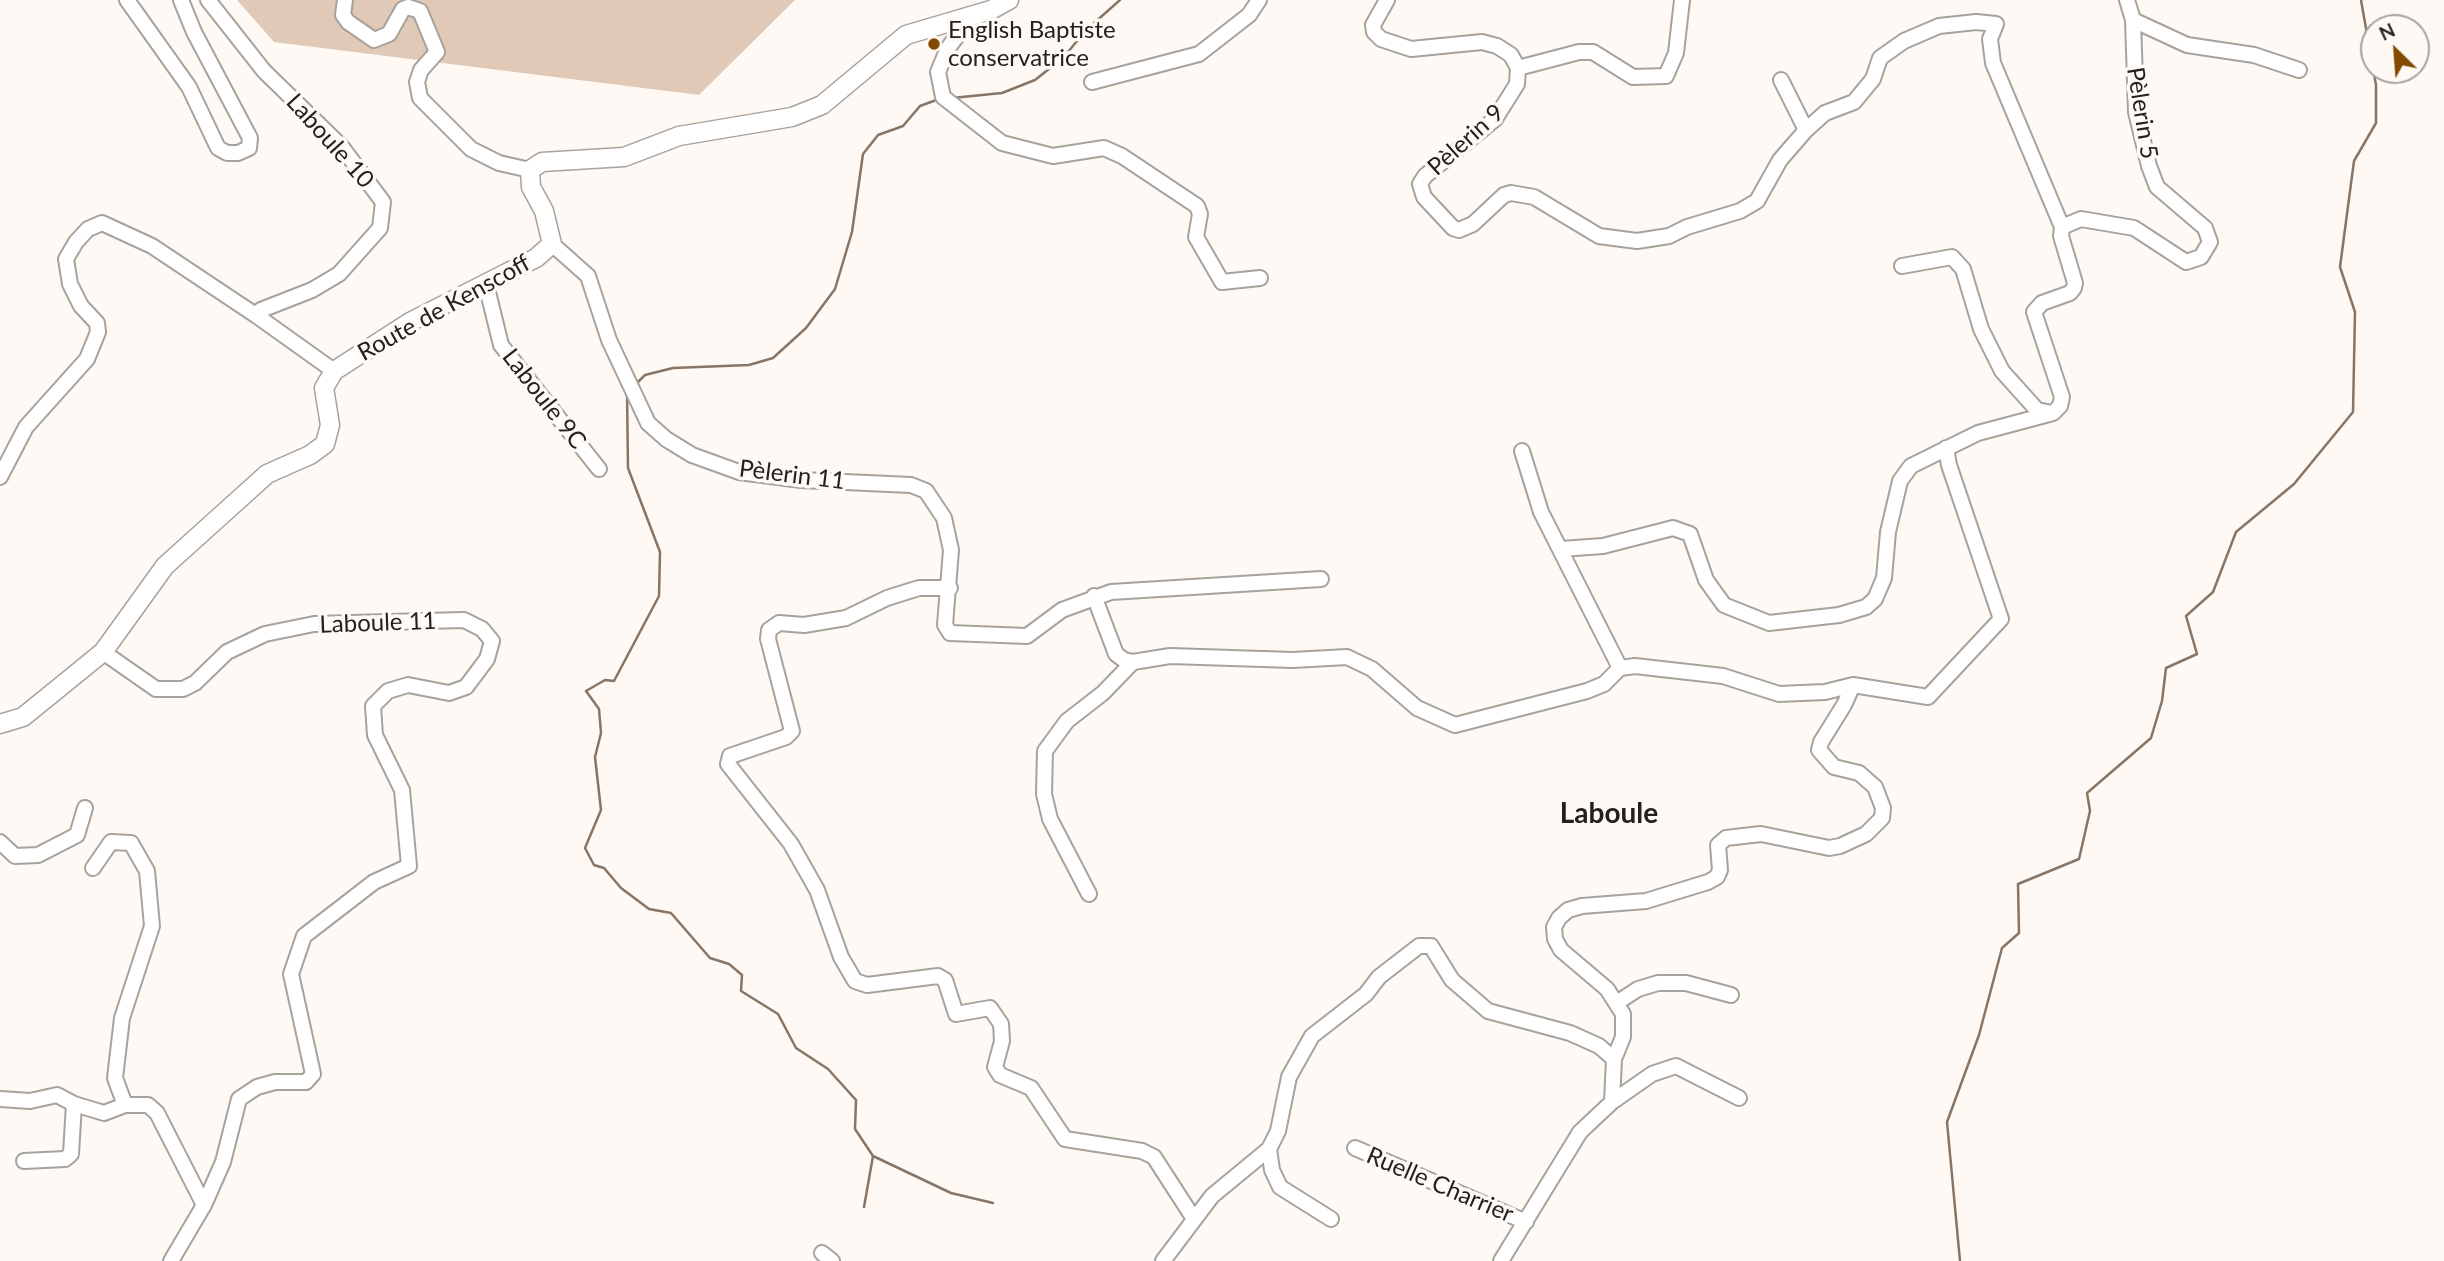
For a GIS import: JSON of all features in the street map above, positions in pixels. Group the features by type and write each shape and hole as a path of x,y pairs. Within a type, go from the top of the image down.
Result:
{"main road":[{"path":"530,170 542,162 624,157 680,136 792,117 822,105 906,35 991,10 1009,0"},
{"name":"Route de Kenscoff","path":"0,724 23,717 103,652 165,566 267,474 310,455 325,444 330,425 324,388 334,371 410,322 536,258 552,244 544,211 531,187 530,170"}],"street":[{"path":"127,0 189,87 218,148 226,153 238,153 249,148 250,138 194,32 181,0"},
{"name":"Laboule 10","path":"208,0 264,71 341,146 383,202 380,228 339,274 312,290 261,310 257,316"},
{"path":"345,0 343,15 348,22 374,40 389,34 403,9 408,7 420,10 437,52 421,70 417,82 421,98 471,149 499,163 530,170"},
{"path":"1092,82 1199,54 1249,15 1259,0"},
{"path":"1387,0 1373,25 1374,32 1381,39 1411,49 1482,42 1497,46 1511,55 1518,68 1579,52 1593,52 1633,77 1666,76 1676,53 1682,0"},
{"name":"Pèlerin 5","path":"2062,227 2081,219 2134,228 2186,262 2201,257 2210,242 2205,228 2157,187 2149,166 2136,112 2133,20 2127,0"},
{"path":"973,15 948,48 938,72 943,97 1002,143 1053,156 1104,148 1122,156 1197,206 1200,214 1196,237 1222,282 1260,278"},
{"path":"2133,20 2187,44 2254,55 2299,70"},
{"path":"1561,549 1603,546 1673,528 1690,534 1706,580 1724,605 1769,623 1839,615 1866,607 1875,599 1884,578 1888,532 1900,481 1911,466 1978,433 2053,413 2060,406 2062,397 2034,312 2042,303 2070,293 2075,283 2060,236 2062,227 1993,63 1990,39 1996,24 1976,22 1939,26 1903,41 1880,58 1873,79 1854,102 1825,113 1806,130 1781,80"},
{"name":"Pèlerin 9","path":"1518,68 1517,83 1495,119 1425,176 1421,190 1453,228 1459,230 1473,224 1504,195 1511,193 1534,197 1599,236 1637,241 1669,236 1687,227 1740,211 1757,201 1780,160 1806,130"},
{"path":"0,477 26,428 87,359 98,332 97,323 81,306 70,284 66,259 88,229 102,223 152,246 334,371"},
{"name":"Pèlerin 11","path":"552,244 588,276 609,340 648,423 666,439 692,455 739,472 801,480 911,485 926,491 944,518 951,550 945,625 950,634 1027,636 1062,610 1094,596"},
{"path":"1902,266 1952,257 1964,269 1981,329 2002,371 2037,410 2053,413"},
{"name":"Laboule 9C","path":"486,284 501,345 599,469"},
{"path":"1321,579 1133,589 1094,596 1116,654 1133,662 1170,656 1261,660 1347,657 1372,669 1417,708 1455,725 1587,691 1604,684 1620,668 1635,666 1723,676 1779,694 1825,692 1853,685 1928,696 2001,620 1946,448"},
{"path":"1522,451 1541,512 1620,668"},
{"path":"950,588 919,588 887,598 846,618 804,625 779,623 769,630 768,639 792,731 786,737 730,757 728,764 791,844 817,890 841,957 855,981 867,985 938,976 945,980 956,1014 990,1008 1001,1024 1002,1041 995,1067 1000,1074 1031,1088 1065,1139 1142,1151 1154,1157 1194,1219"},
{"name":"Laboule 11","path":"103,652 156,689 183,689 195,684 227,652 265,634 314,624 464,620 482,629 492,641 487,659 466,687 449,693 408,685 388,691 373,706 375,735 402,790 409,866 374,881 304,936 291,974 313,1074 306,1082 275,1082 257,1087 239,1099 223,1162 204,1205"},
{"path":"1089,894 1050,820 1044,794 1045,751 1067,721 1103,694 1133,662"},
{"path":"1612,1102 1614,1059 1624,1024 1618,1002 1572,962 1555,939 1554,927 1568,910 1582,906 1646,901 1708,882 1717,877 1720,870 1718,845 1726,838 1761,834 1829,848 1855,840 1877,825 1883,807 1875,787 1859,773 1834,767 1819,751 1853,685"},
{"path":"0,842 15,856 38,855 77,835 85,808"},
{"path":"93,868 111,842 131,843 147,871 152,926 122,1018 115,1078 125,1105"},
{"path":"1331,1219 1280,1187 1272,1170 1269,1149 1282,1115 1289,1077 1312,1036 1366,994 1379,977 1411,951 1427,944 1434,949 1452,980 1488,1011 1570,1034 1599,1046 1614,1059"},
{"path":"1618,1002 1638,989 1658,983 1686,983 1731,995"},
{"path":"1501,1261 1552,1173 1580,1132 1612,1102 1652,1074 1676,1066 1739,1098"},
{"path":"0,1099 30,1101 57,1095 74,1104 104,1112 125,1105 148,1105 157,1113 204,1205 171,1261"},
{"path":"24,1161 65,1159 71,1154 74,1104"},
{"name":"Ruelle Charrier","path":"1355,1148 1526,1222"},
{"path":"1163,1261 1220,1189 1269,1149"}],"shaded area":[{"path":"237,0 795,0 699,95 274,42"}],"waterway":[{"path":"952,98 1002,93 1035,80 1064,57 1085,31 1120,0"},
{"path":"1960,1261 1947,1122 1979,1035 2002,948 2019,933 2018,884 2079,859 2090,811 2087,793 2151,738 2162,701 2166,668 2197,654 2186,616 2213,592 2236,532 2294,484 2353,412 2355,312 2340,267 2354,161 2376,123 2376,85 2361,0"},
{"path":"635,385 645,375 673,368 749,365 773,358 806,328 835,289 852,232 863,154 878,135 903,126 920,106 939,99"},
{"path":"627,392 628,468 660,552 659,596 614,681 605,680 586,691 599,709 601,733 595,757 601,810 585,848 594,865 604,868 621,888 649,909 671,913 710,958 729,964 742,975 741,991 778,1014 796,1048 828,1069 856,1100 855,1129 873,1156 864,1207"},
{"path":"873,1156 951,1193 993,1203"}],"place":[{"name":"English Baptiste conservatrice","path":"934,44"}],"district":[{"name":"Laboule","path":"1609,814"}]}
